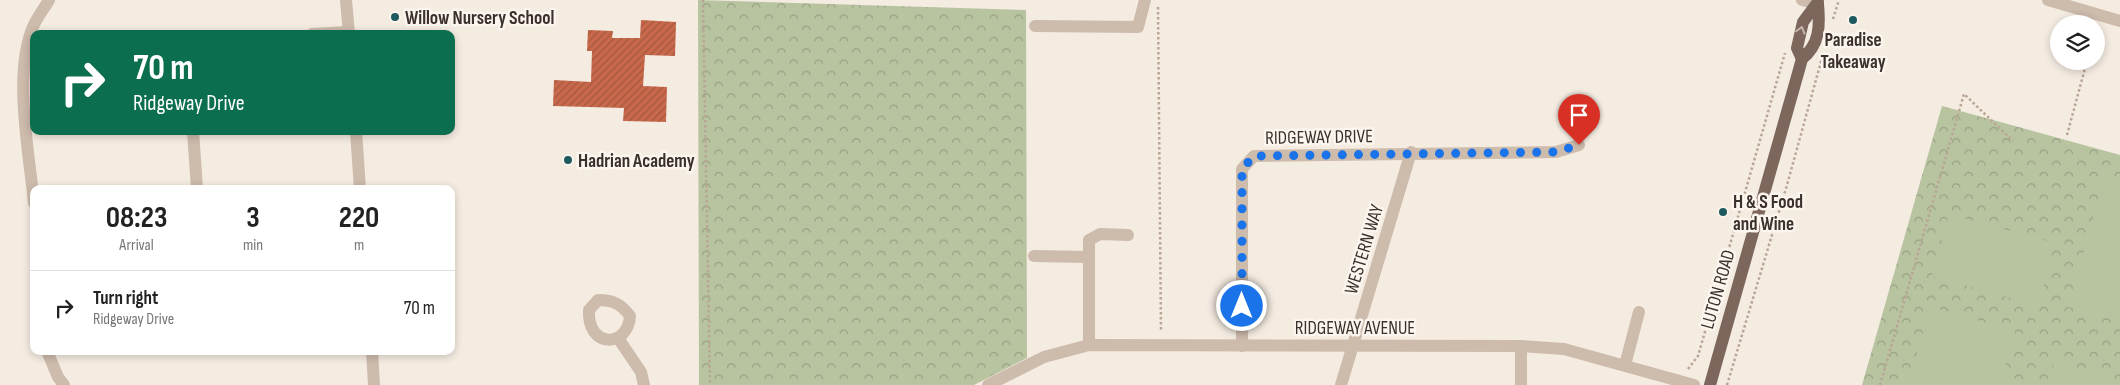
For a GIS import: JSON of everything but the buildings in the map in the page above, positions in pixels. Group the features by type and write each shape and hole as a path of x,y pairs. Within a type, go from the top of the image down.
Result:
{"main road":[{"name":"LUTON ROAD","path":"1710,385 1802,59 1797,48 1803,22 1818,2"}],"street":[{"path":"32,30 49,0"},
{"path":"346,0 349,30"},
{"path":"1035,26 1138,27 1145,0"},
{"path":"1802,0 1818,2"},
{"path":"2048,0 2120,21"},
{"path":"30,40 24,65 23,82 32,185"},
{"path":"193,135 197,185"},
{"path":"356,135 360,185"},
{"name":"RIDGEWAY DRIVE","path":"1242,346 1242,169 1254,156 1411,152 1556,152 1579,145"},
{"name":"WESTERN WAY","path":"1341,385 1411,152"},
{"path":"1089,345 1089,240 1100,234 1128,235"},
{"path":"1034,256 1089,258"},
{"path":"1624,365 1639,312"},
{"path":"618,338 641,372 644,385"},
{"name":"RIDGEWAY AVENUE","path":"988,385 1044,357 1089,345 1521,346 1564,349 1694,385"},
{"path":"1521,346 1521,385"},
{"path":"49,355 58,377 64,385"},
{"path":"372,355 374,385"}],"path":[{"path":"703,0 710,385"},
{"path":"1158,0 1161,345"},
{"path":"1688,369 1698,356 1787,47"},
{"path":"1727,385 1823,57"},
{"path":"2067,135 2085,70"},
{"path":"1880,385 1964,94 2013,141"}],"green space":[{"path":"698,0 1026,10 1027,358 974,385 699,385"},
{"path":"1942,106 2120,155 2120,385 1862,385"},
{"path":"2104,179 2120,183 2120,322 2068,307"},
{"path":"1949,214 2055,243 2038,306 1932,276"},
{"path":"1930,307 2015,331 2000,385 1908,385"},
{"path":"2054,362 2120,381 2120,385 2048,385"}],"place":[{"name":"Willow Nursery School","path":"395,17"},
{"name":"Paradise Takeaway","path":"1853,20"},
{"name":"Hadrian Academy","path":"568,160"},
{"name":"H & S Food and Wine","path":"1723,212"}],"route":[{"path":"1242,306 1242,169 1254,156 1411,152 1556,152 1579,145"}]}
